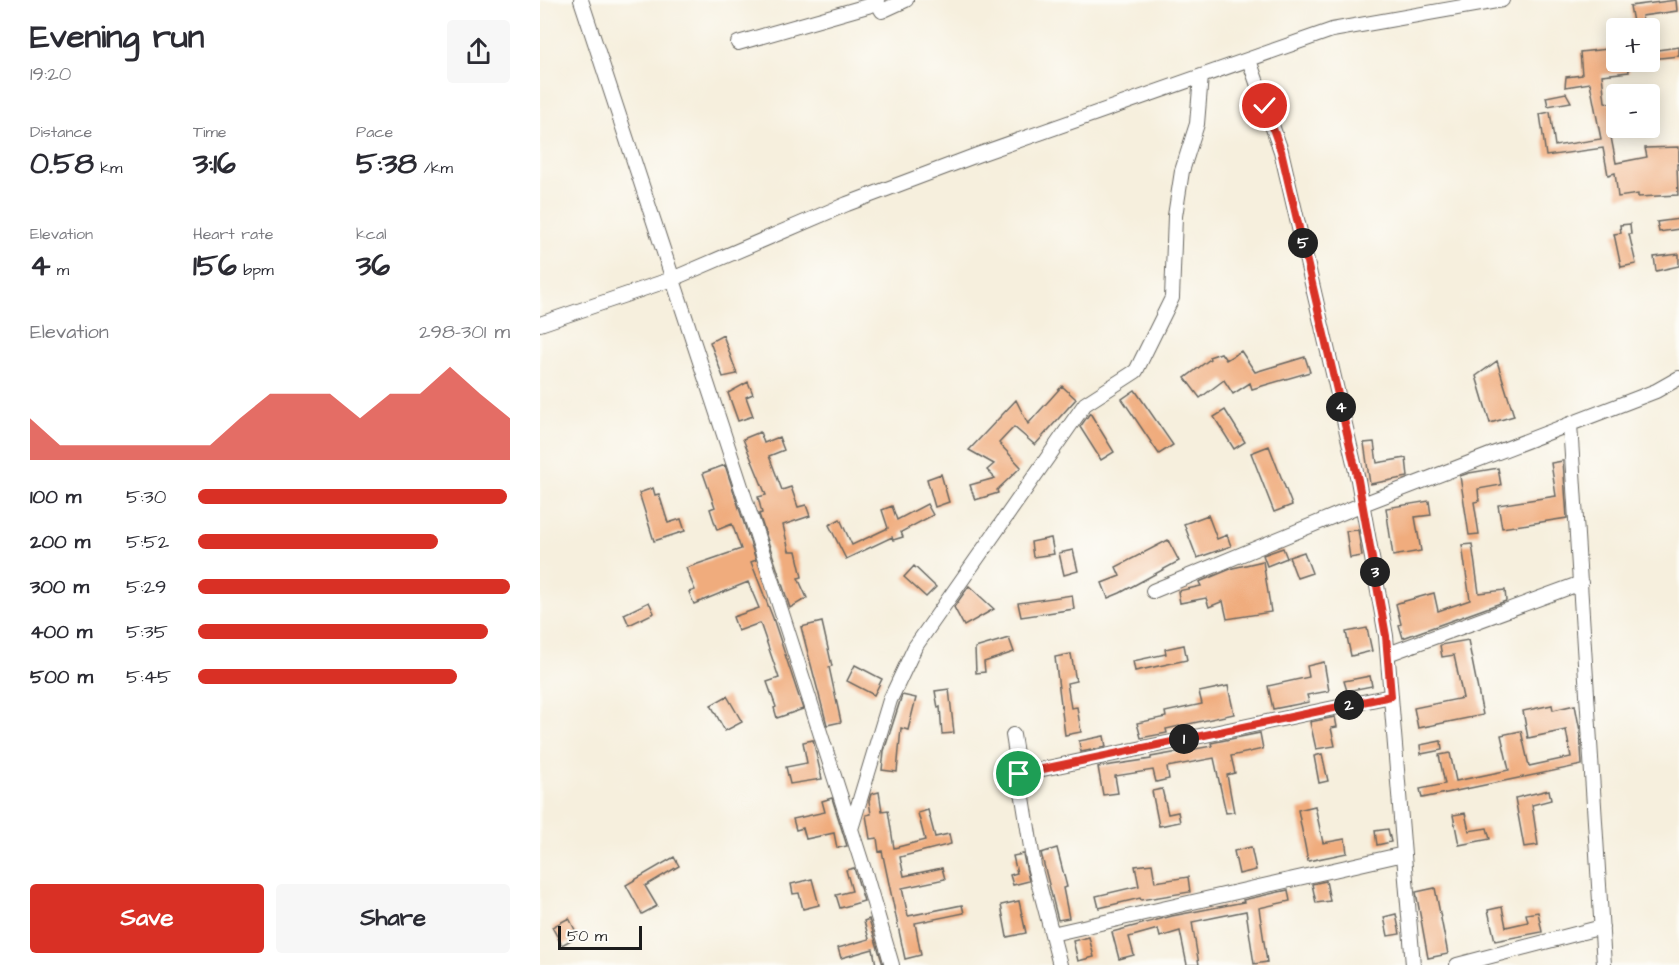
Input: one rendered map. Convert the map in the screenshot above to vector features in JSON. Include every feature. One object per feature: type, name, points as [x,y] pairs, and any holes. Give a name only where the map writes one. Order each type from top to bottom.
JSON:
[{"type":"street","points":[[581,0],[851,828],[892,965]]},
{"type":"street","points":[[738,43],[877,2],[882,10],[906,0]]},
{"type":"street","points":[[540,324],[672,279],[847,204],[977,154],[1332,30],[1502,0]]},
{"type":"street","points":[[1249,60],[1281,151],[1363,504],[1388,654],[1413,965]]},
{"type":"street","points":[[851,828],[890,700],[915,647],[1085,404],[1136,371],[1172,298],[1175,216],[1182,171],[1197,124],[1201,76]]},
{"type":"street","points":[[1153,591],[1363,504],[1656,391],[1679,378]]},
{"type":"street","points":[[1570,424],[1604,965]]},
{"type":"street","points":[[1388,654],[1581,583]]},
{"type":"street","points":[[1019,774],[1391,696]]},
{"type":"street","points":[[1013,735],[1034,866],[1060,965]]},
{"type":"street","points":[[1052,934],[1404,854]]},
{"type":"street","points":[[1457,965],[1602,927]]},
{"type":"building","points":[[1676,0],[1677,11],[1632,18],[1630,6]]},
{"type":"building","points":[[1679,47],[1679,56],[1660,58],[1660,50]]},
{"type":"building","points":[[1606,49],[1606,72],[1629,72],[1602,75],[1606,102],[1606,138],[1611,138],[1616,163],[1647,157],[1645,148],[1679,147],[1678,195],[1638,197],[1638,194],[1618,197],[1615,173],[1608,175],[1603,148],[1546,156],[1540,114],[1550,112],[1555,146],[1601,139],[1590,83],[1565,87],[1566,77],[1582,75],[1580,52]]},
{"type":"building","points":[[1566,93],[1571,102],[1548,106],[1546,97]]},
{"type":"building","points":[[1679,219],[1679,229],[1659,232],[1657,222]]},
{"type":"building","points":[[1630,224],[1631,234],[1629,234],[1636,264],[1621,267],[1614,234],[1621,233],[1620,225]]},
{"type":"building","points":[[1679,254],[1679,266],[1656,271],[1654,257]]},
{"type":"building","points":[[723,335],[737,374],[723,377],[710,342]]},
{"type":"building","points":[[1241,351],[1255,372],[1305,357],[1310,372],[1252,389],[1250,383],[1233,394],[1224,380],[1200,398],[1185,378],[1210,359],[1209,357],[1221,353],[1226,360]]},
{"type":"building","points":[[1497,361],[1514,416],[1490,423],[1476,376]]},
{"type":"building","points":[[748,382],[753,394],[746,397],[753,416],[738,421],[728,393]]},
{"type":"building","points":[[1062,386],[1076,399],[1035,445],[1014,427],[999,443],[1021,467],[997,490],[998,493],[975,500],[970,485],[995,478],[987,470],[994,464],[969,450],[1016,400],[1028,424]]},
{"type":"building","points":[[1135,390],[1173,445],[1159,454],[1122,399]]},
{"type":"building","points":[[1225,410],[1245,442],[1234,449],[1214,417]]},
{"type":"building","points":[[1090,413],[1114,452],[1101,460],[1080,427]]},
{"type":"building","points":[[760,432],[764,443],[779,437],[784,450],[769,456],[782,490],[791,487],[798,507],[806,505],[810,516],[783,525],[789,551],[796,551],[802,577],[798,578],[807,598],[790,608],[759,514],[762,513],[758,497],[766,495],[743,439]]},
{"type":"building","points":[[1374,442],[1377,463],[1406,458],[1408,477],[1370,484],[1364,443]]},
{"type":"building","points":[[1269,446],[1292,505],[1274,512],[1251,453]]},
{"type":"building","points":[[1563,461],[1567,518],[1502,528],[1498,505],[1556,496],[1551,463]]},
{"type":"building","points":[[725,465],[756,560],[751,562],[773,618],[803,709],[777,718],[774,708],[776,707],[767,682],[779,678],[760,623],[738,631],[733,617],[759,608],[748,582],[694,604],[689,592],[695,590],[686,568],[741,549],[732,524],[717,530],[710,509],[715,507],[703,473]]},
{"type":"building","points":[[1498,468],[1501,485],[1478,489],[1479,501],[1474,502],[1479,534],[1469,535],[1460,476]]},
{"type":"building","points":[[941,474],[949,502],[935,507],[927,479]]},
{"type":"building","points":[[653,488],[655,495],[659,494],[668,523],[681,519],[685,531],[654,541],[639,493]]},
{"type":"building","points":[[1429,501],[1431,515],[1415,517],[1421,551],[1393,556],[1386,508]]},
{"type":"building","points":[[927,504],[933,515],[901,532],[903,537],[893,540],[892,537],[846,559],[829,525],[840,519],[852,545],[888,528],[882,510],[892,506],[897,520]]},
{"type":"building","points":[[1208,515],[1217,539],[1227,535],[1231,546],[1197,558],[1184,524]]},
{"type":"building","points":[[1358,530],[1362,556],[1350,558],[1346,531]]},
{"type":"building","points":[[1051,538],[1054,554],[1033,557],[1031,542]]},
{"type":"building","points":[[1168,540],[1179,561],[1108,598],[1102,583],[1120,576],[1116,567]]},
{"type":"building","points":[[1472,544],[1479,593],[1505,590],[1506,601],[1403,638],[1396,604],[1434,593],[1438,611],[1470,600],[1462,545]]},
{"type":"building","points":[[1283,548],[1287,558],[1267,566],[1263,555]]},
{"type":"building","points":[[1073,550],[1078,571],[1064,575],[1059,553]]},
{"type":"building","points":[[1304,552],[1312,573],[1297,578],[1289,557]]},
{"type":"building","points":[[1263,561],[1271,612],[1227,619],[1223,601],[1209,607],[1206,598],[1180,603],[1178,591],[1201,586],[1199,582],[1233,568]]},
{"type":"building","points":[[914,566],[936,587],[926,597],[904,577]]},
{"type":"building","points":[[969,586],[994,609],[964,626],[954,607]]},
{"type":"building","points":[[1072,595],[1074,609],[1021,617],[1018,603]]},
{"type":"building","points":[[649,602],[654,613],[629,625],[624,614]]},
{"type":"building","points":[[822,622],[841,722],[827,725],[801,627]]},
{"type":"building","points":[[1367,628],[1372,651],[1351,656],[1346,632]]},
{"type":"building","points":[[1009,638],[1014,652],[984,662],[985,672],[976,673],[975,648]]},
{"type":"building","points":[[1468,640],[1483,715],[1418,728],[1414,708],[1463,698],[1454,655],[1442,657],[1440,645]]},
{"type":"building","points":[[1184,645],[1187,660],[1135,671],[1133,661],[1166,654],[1165,649]]},
{"type":"building","points":[[1071,654],[1076,681],[1067,683],[1071,708],[1077,707],[1081,732],[1065,735],[1055,657]]},
{"type":"building","points":[[1324,662],[1329,691],[1307,695],[1309,702],[1273,709],[1268,686],[1309,677],[1307,666]]},
{"type":"building","points":[[855,665],[882,679],[874,695],[847,681]]},
{"type":"building","points":[[1370,676],[1372,686],[1347,691],[1344,681]]},
{"type":"building","points":[[1228,686],[1234,714],[1166,729],[1167,733],[1141,738],[1137,723],[1166,717],[1165,712],[1202,704],[1199,692]]},
{"type":"building","points":[[949,689],[954,733],[942,734],[940,707],[938,708],[935,691]]},
{"type":"building","points":[[902,695],[916,698],[908,730],[901,728],[897,772],[882,770],[884,751]]},
{"type":"building","points":[[727,696],[742,722],[725,731],[711,705]]},
{"type":"building","points":[[1552,705],[1553,710],[1575,705],[1580,731],[1582,765],[1422,798],[1420,789],[1445,784],[1439,755],[1450,753],[1456,781],[1509,770],[1501,735],[1521,731],[1529,766],[1571,757],[1566,730],[1528,738],[1523,711]]},
{"type":"building","points":[[1335,717],[1337,727],[1331,728],[1335,746],[1316,749],[1310,722]]},
{"type":"building","points":[[1260,733],[1263,749],[1231,756],[1235,773],[1227,775],[1234,812],[1226,813],[1214,758],[1167,767],[1169,779],[1156,782],[1153,770],[1115,776],[1118,793],[1103,795],[1098,767],[1151,759],[1151,757],[1212,746],[1211,743]]},
{"type":"building","points":[[1104,736],[1106,747],[1081,752],[1079,741]]},
{"type":"building","points":[[813,740],[822,779],[790,784],[786,767],[807,763],[803,742]]},
{"type":"building","points":[[1441,741],[1442,750],[1421,754],[1420,745]]},
{"type":"building","points":[[1322,754],[1328,781],[1319,783],[1314,756]]},
{"type":"building","points":[[1162,789],[1168,814],[1178,812],[1180,822],[1159,826],[1152,791]]},
{"type":"building","points":[[1549,790],[1551,800],[1532,805],[1538,845],[1524,847],[1515,798]]},
{"type":"building","points":[[879,792],[882,811],[888,810],[894,848],[925,840],[918,813],[928,810],[935,837],[949,834],[951,844],[900,857],[904,876],[942,868],[945,879],[902,888],[908,916],[962,905],[964,913],[915,923],[921,955],[905,959],[882,851],[879,852],[877,838],[870,839],[866,815],[871,814],[869,801],[871,794]]},
{"type":"building","points":[[832,798],[847,846],[837,848],[834,833],[806,839],[803,828],[796,830],[793,819],[825,812],[822,801]]},
{"type":"building","points":[[1315,806],[1323,843],[1345,839],[1347,853],[1308,861],[1298,810]]},
{"type":"building","points":[[1465,813],[1469,831],[1487,828],[1490,839],[1459,845],[1453,815]]},
{"type":"building","points":[[1388,829],[1391,842],[1377,845],[1375,831]]},
{"type":"building","points":[[1251,847],[1256,870],[1239,874],[1234,851]]},
{"type":"building","points":[[1057,848],[1067,887],[1063,888],[1069,918],[1058,920],[1041,853]]},
{"type":"building","points":[[1023,854],[1029,881],[1013,885],[1010,875],[1017,873],[1013,856]]},
{"type":"building","points":[[674,857],[679,866],[645,886],[657,906],[642,914],[626,885]]},
{"type":"building","points":[[1152,864],[1155,882],[1188,877],[1190,892],[1141,900],[1140,898],[1099,908],[1096,896],[1139,886],[1135,866]]},
{"type":"building","points":[[854,868],[864,901],[840,908],[836,895],[852,891],[846,870]]},
{"type":"building","points":[[812,879],[819,905],[803,909],[799,893],[793,894],[791,884]]},
{"type":"building","points":[[1326,881],[1330,901],[1316,903],[1312,884]]},
{"type":"building","points":[[1435,888],[1448,954],[1428,958],[1416,892]]},
{"type":"building","points":[[1288,890],[1290,901],[1259,908],[1267,962],[1254,964],[1246,911],[1192,922],[1199,965],[1187,965],[1180,931],[1160,937],[1158,929],[1129,937],[1134,955],[1119,959],[1112,932]]},
{"type":"building","points":[[1019,901],[1026,933],[1007,937],[1001,905]]},
{"type":"building","points":[[1502,907],[1506,927],[1528,922],[1526,914],[1538,912],[1542,932],[1495,941],[1488,910]]},
{"type":"building","points":[[1396,914],[1400,934],[1388,936],[1384,917]]},
{"type":"building","points":[[569,918],[578,936],[562,945],[552,927]]},
{"type":"building","points":[[869,919],[883,965],[876,965],[873,949],[841,958],[838,948],[869,939],[864,921]]},
{"type":"building","points":[[1089,937],[1094,957],[1078,961],[1073,941]]},
{"type":"route","points":[[1019,774],[1391,696],[1386,636],[1358,480],[1281,151],[1265,106]]}]
